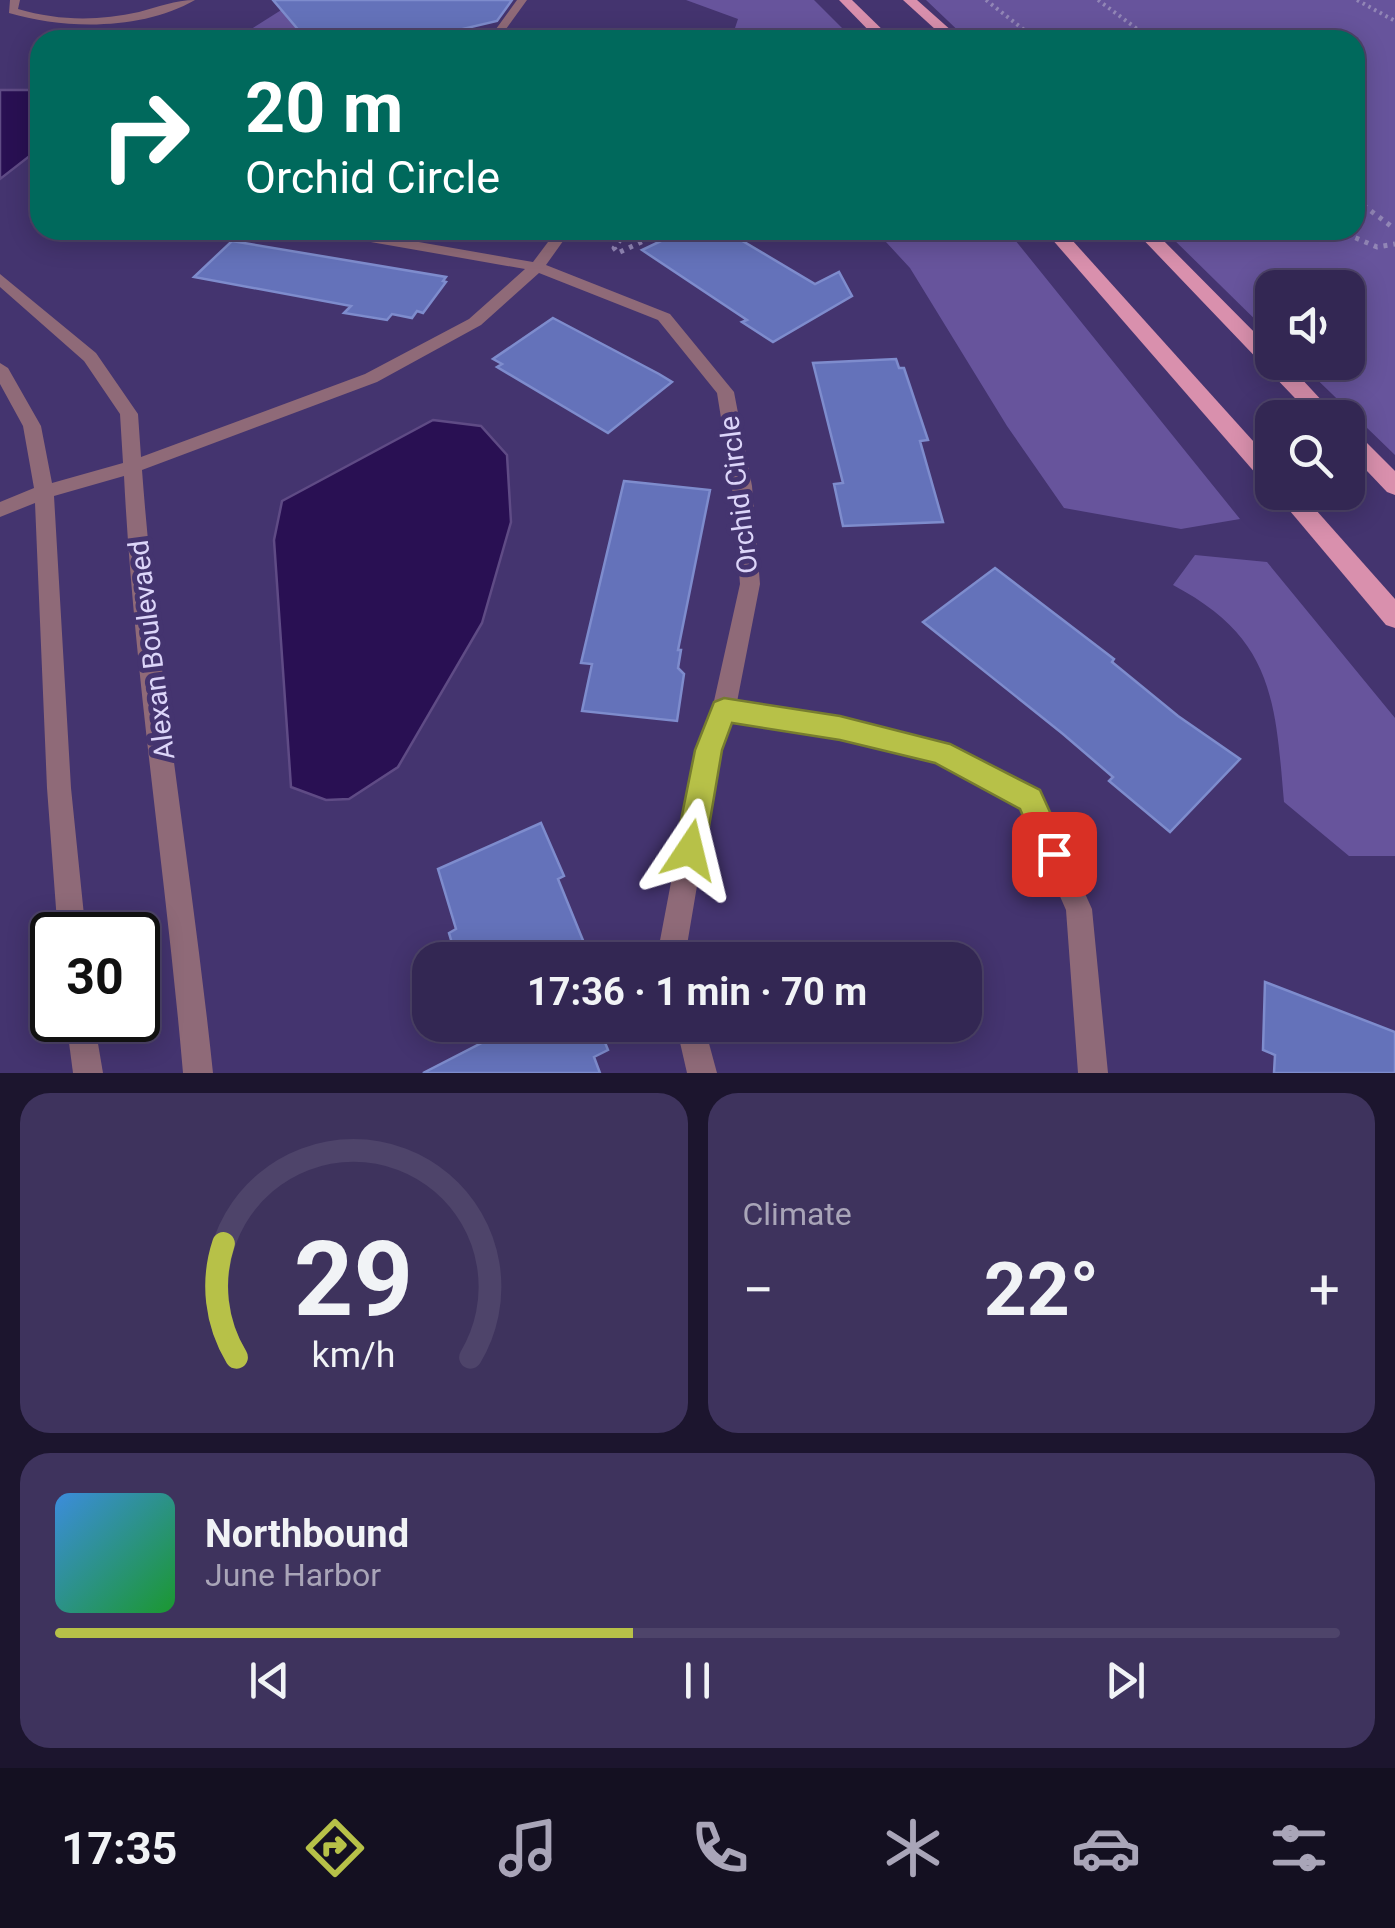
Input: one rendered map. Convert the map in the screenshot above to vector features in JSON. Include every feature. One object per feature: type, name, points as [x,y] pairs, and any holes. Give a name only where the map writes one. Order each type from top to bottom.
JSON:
[{"type":"main road","points":[[845,0],[876,30]]},
{"type":"main road","points":[[910,0],[943,30]]},
{"type":"main road","points":[[1062,240],[1255,458]]},
{"type":"main road","points":[[1153,240],[1255,344]]},
{"type":"main road","points":[[1291,380],[1310,400]]},
{"type":"main road","points":[[1365,455],[1395,486]]},
{"type":"main road","points":[[1302,510],[1395,617]]},
{"type":"street","points":[[15,0],[13,12],[46,23],[92,24],[148,14],[190,0]]},
{"type":"street","points":[[502,30],[522,0]]},
{"type":"street","name":"Orchid Circle","points":[[382,240],[536,267],[664,317],[725,392],[742,486],[750,584],[724,710],[708,750],[674,942]]},
{"type":"street","points":[[0,510],[44,492],[132,467],[372,378],[474,322],[536,267],[556,240]]},
{"type":"street","name":"Alexan Boulevaed","points":[[0,279],[90,358],[129,414],[138,555],[183,913],[198,1073]]},
{"type":"street","points":[[0,368],[32,426],[44,492],[59,788],[70,912]]},
{"type":"street","points":[[724,710],[840,728],[941,752],[1030,800],[1079,909],[1093,1073]]},
{"type":"street","points":[[83,1042],[88,1073]]},
{"type":"street","points":[[694,1042],[702,1073]]},
{"type":"path","points":[[986,0],[1024,30]]},
{"type":"path","points":[[1098,0],[1138,30]]},
{"type":"path","points":[[1357,0],[1395,20]]},
{"type":"path","points":[[1365,206],[1395,229]]},
{"type":"path","points":[[620,240],[614,248],[618,253],[645,240]]},
{"type":"path","points":[[1362,240],[1377,246],[1395,244]]},
{"type":"shaded area","points":[[297,0],[319,19],[292,30],[250,30]]},
{"type":"shaded area","points":[[686,0],[814,0],[844,30],[734,30],[738,19]]},
{"type":"shaded area","points":[[926,0],[1395,0],[1395,455],[1365,426],[1365,400],[1338,400],[1318,380],[1365,380],[1365,270],[1255,270],[1255,319],[1174,240],[1365,240],[1365,30],[958,30]]},
{"type":"shaded area","points":[[0,90],[30,90],[30,156],[0,179]]},
{"type":"shaded area","points":[[1015,240],[1240,519],[1181,529],[1064,508],[1007,426],[910,268],[886,242]]},
{"type":"shaded area","points":[[433,420],[481,426],[507,455],[511,522],[482,623],[398,767],[349,799],[326,800],[291,787],[274,540],[282,501]]},
{"type":"shaded area","points":[[1195,555],[1267,562],[1395,718],[1395,856],[1349,856],[1284,802],[1277,732],[1263,674],[1231,627],[1206,605],[1173,585]]},
{"type":"building","points":[[273,0],[512,0],[497,21],[459,30],[298,30]]},
{"type":"building","points":[[663,240],[741,240],[815,284],[839,272],[852,296],[773,342],[742,322],[747,320],[642,250]]},
{"type":"building","points":[[232,241],[446,277],[446,282],[423,313],[417,311],[412,318],[392,314],[387,320],[344,313],[351,306],[194,277]]},
{"type":"building","points":[[553,318],[672,382],[608,433],[497,367],[502,364],[493,359]]},
{"type":"building","points":[[896,359],[899,368],[904,368],[928,440],[920,441],[943,522],[843,526],[834,484],[843,483],[813,363]]},
{"type":"building","points":[[624,481],[710,490],[678,650],[678,668],[684,674],[677,721],[582,711],[592,664],[581,663]]},
{"type":"building","points":[[995,568],[1114,659],[1112,662],[1178,716],[1240,759],[1170,832],[1109,781],[1113,777],[1063,734],[923,622]]},
{"type":"building","points":[[541,823],[564,876],[558,879],[584,942],[452,942],[449,933],[456,929],[438,869]]},
{"type":"building","points":[[1265,982],[1395,1032],[1395,1073],[1274,1073],[1275,1055],[1263,1050]]},
{"type":"building","points":[[483,1042],[605,1042],[608,1050],[594,1057],[600,1073],[423,1073]]},
{"type":"route","points":[[690,850],[708,750],[724,710],[840,728],[941,752],[1030,800],[1054,854]]}]
